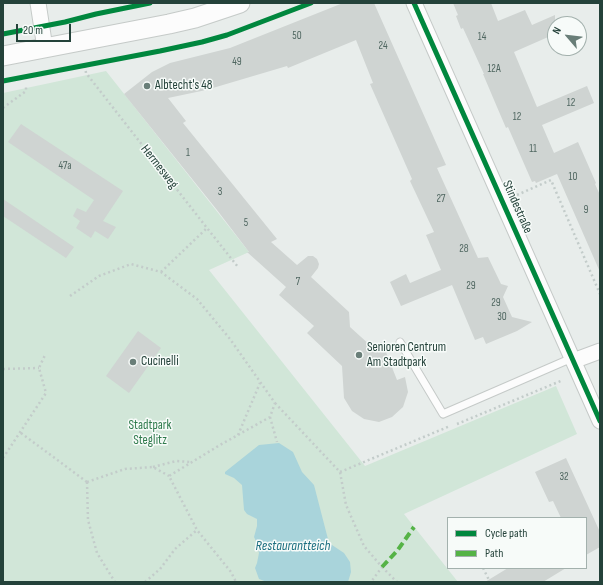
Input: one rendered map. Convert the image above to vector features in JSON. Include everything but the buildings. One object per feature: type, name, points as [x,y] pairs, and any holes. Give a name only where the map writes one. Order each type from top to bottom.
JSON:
[{"type":"street","points":[[38,3],[45,48]]},
{"type":"street","points":[[3,56],[169,24],[195,18],[240,3]]},
{"type":"street","name":"Stindestraße","points":[[414,3],[600,421]]},
{"type":"street","points":[[573,359],[600,351]]},
{"type":"lane","points":[[400,342],[442,414],[573,359]]},
{"type":"path","points":[[78,67],[88,65]]},
{"type":"path","points":[[3,108],[26,91],[26,85]]},
{"type":"path","points":[[502,201],[551,180],[600,294]]},
{"type":"path","points":[[161,272],[206,228]]},
{"type":"path","points":[[70,296],[99,276],[131,264],[161,272],[197,299],[230,340],[275,403],[340,472],[346,505],[364,546],[397,582]]},
{"type":"path","points":[[3,458],[21,433],[46,393],[39,368],[45,355]]},
{"type":"path","points":[[3,369],[39,368]]},
{"type":"path","points":[[238,435],[260,382]]},
{"type":"path","points":[[275,403],[270,417],[277,442]]},
{"type":"path","points":[[169,476],[270,417]]},
{"type":"path","points":[[21,433],[87,482]]},
{"type":"path","points":[[87,482],[125,468],[153,467],[176,461],[192,462]]},
{"type":"path","points":[[153,467],[169,476],[197,530],[231,572],[236,582]]},
{"type":"path","points":[[87,482],[88,520],[97,553],[114,582]]},
{"type":"path","points":[[145,582],[160,569],[175,549],[197,530]]},
{"type":"path","points":[[371,582],[382,567]]},
{"type":"path","points":[[484,569],[490,582]]},
{"type":"green space","name":"Stadtpark Steglitz","points":[[106,71],[249,252],[209,270],[365,466],[556,386],[577,434],[404,514],[458,582],[3,582],[3,93]]},
{"type":"water","name":"Restaurantteich","points":[[279,443],[293,452],[302,472],[314,485],[329,543],[344,553],[350,562],[351,572],[348,582],[267,582],[259,579],[255,568],[259,553],[254,537],[257,519],[247,514],[244,510],[242,485],[234,478],[225,474],[225,472],[259,445]]},
{"type":"marked path","points":[[382,567],[397,551],[414,527]]},
{"type":"cycle path","points":[[3,34],[150,3]]},
{"type":"cycle path","points":[[3,81],[202,42],[227,35],[311,3]]},
{"type":"cycle path","points":[[414,3],[600,421]]},
{"type":"place","name":"Albtecht's 48","points":[[147,86]]},
{"type":"place","name":"Senioren Centrum Am Stadtpark","points":[[359,355]]},
{"type":"place","name":"Cucinelli","points":[[133,362]]}]
